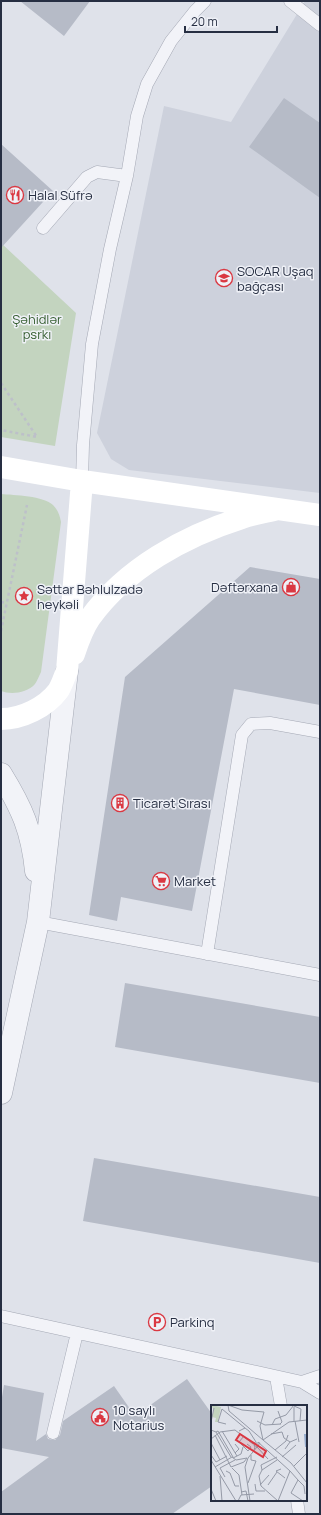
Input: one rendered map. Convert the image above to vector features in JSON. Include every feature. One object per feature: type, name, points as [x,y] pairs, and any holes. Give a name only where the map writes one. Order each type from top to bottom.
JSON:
[{"type":"main road","points":[[1,467],[82,481],[320,515]]},
{"type":"main road","points":[[67,671],[82,481]]},
{"type":"main road","points":[[1,719],[25,714],[44,705],[58,690],[78,641],[90,618],[105,600],[132,576],[164,552],[188,539],[242,518],[278,509]]},
{"type":"street","points":[[1,1092],[38,922],[67,671]]},
{"type":"street","points":[[1,774],[17,799],[27,825],[34,850],[38,922]]},
{"type":"lane","points":[[82,481],[83,445],[92,344],[110,249],[127,176],[137,116],[147,84],[171,41],[205,1]]},
{"type":"lane","points":[[290,1],[320,25]]},
{"type":"lane","points":[[43,228],[87,177],[97,172],[127,176]]},
{"type":"lane","points":[[207,954],[242,735],[252,724],[270,723],[320,732]]},
{"type":"lane","points":[[38,922],[320,975]]},
{"type":"lane","points":[[1,1316],[302,1382],[320,1393]]},
{"type":"lane","points":[[53,1433],[77,1333]]},
{"type":"lane","points":[[302,1382],[320,1376]]},
{"type":"lane","points":[[276,1377],[281,1405]]},
{"type":"lane","points":[[297,1501],[299,1514]]},
{"type":"path","points":[[1,383],[37,437],[1,430]]},
{"type":"path","points":[[1,631],[27,506]]},
{"type":"path","points":[[1,602],[7,603]]},
{"type":"shaded area","name":"SOCAR Uşaq bağçası","points":[[305,1],[320,1],[320,493],[129,470],[111,459],[97,433],[164,106],[231,122]]},
{"type":"green space","name":"Şəhidlər psrkı","points":[[1,243],[76,313],[55,446],[1,437]]},
{"type":"green space","points":[[1,494],[28,496],[49,502],[56,509],[61,522],[41,672],[32,687],[14,693],[1,691]]},
{"type":"building","points":[[20,1],[90,1],[64,36]]},
{"type":"building","points":[[284,98],[320,123],[320,198],[249,147]]},
{"type":"building","points":[[1,144],[53,191],[1,248]]},
{"type":"building","points":[[250,567],[320,579],[320,705],[234,689],[192,911],[121,897],[117,921],[89,915],[125,677]]},
{"type":"building","points":[[125,983],[320,1017],[320,1083],[115,1047]]},
{"type":"building","points":[[94,1158],[320,1197],[320,1263],[83,1221]]},
{"type":"building","points":[[187,1379],[211,1413],[211,1487],[172,1514],[1,1514],[1,1492],[49,1457],[1,1448],[1,1403],[4,1385],[44,1393],[36,1441],[46,1434],[48,1439],[55,1440],[60,1435],[63,1421],[114,1386],[135,1416]]},
{"type":"place","name":"Halal Süfrə","points":[[15,195]]},
{"type":"place","name":"SOCAR Uşaq bağçası","points":[[224,278]]},
{"type":"place","name":"Dəftərxana","points":[[291,587]]},
{"type":"place","name":"Səttar Bəhlulzadə heykəli","points":[[24,596]]},
{"type":"place","name":"Ticarət Sırası","points":[[120,803]]},
{"type":"place","name":"Market","points":[[161,881]]},
{"type":"place","name":"Parkinq","points":[[157,1322]]},
{"type":"place","name":"10 saylı Notarius","points":[[100,1417]]}]
